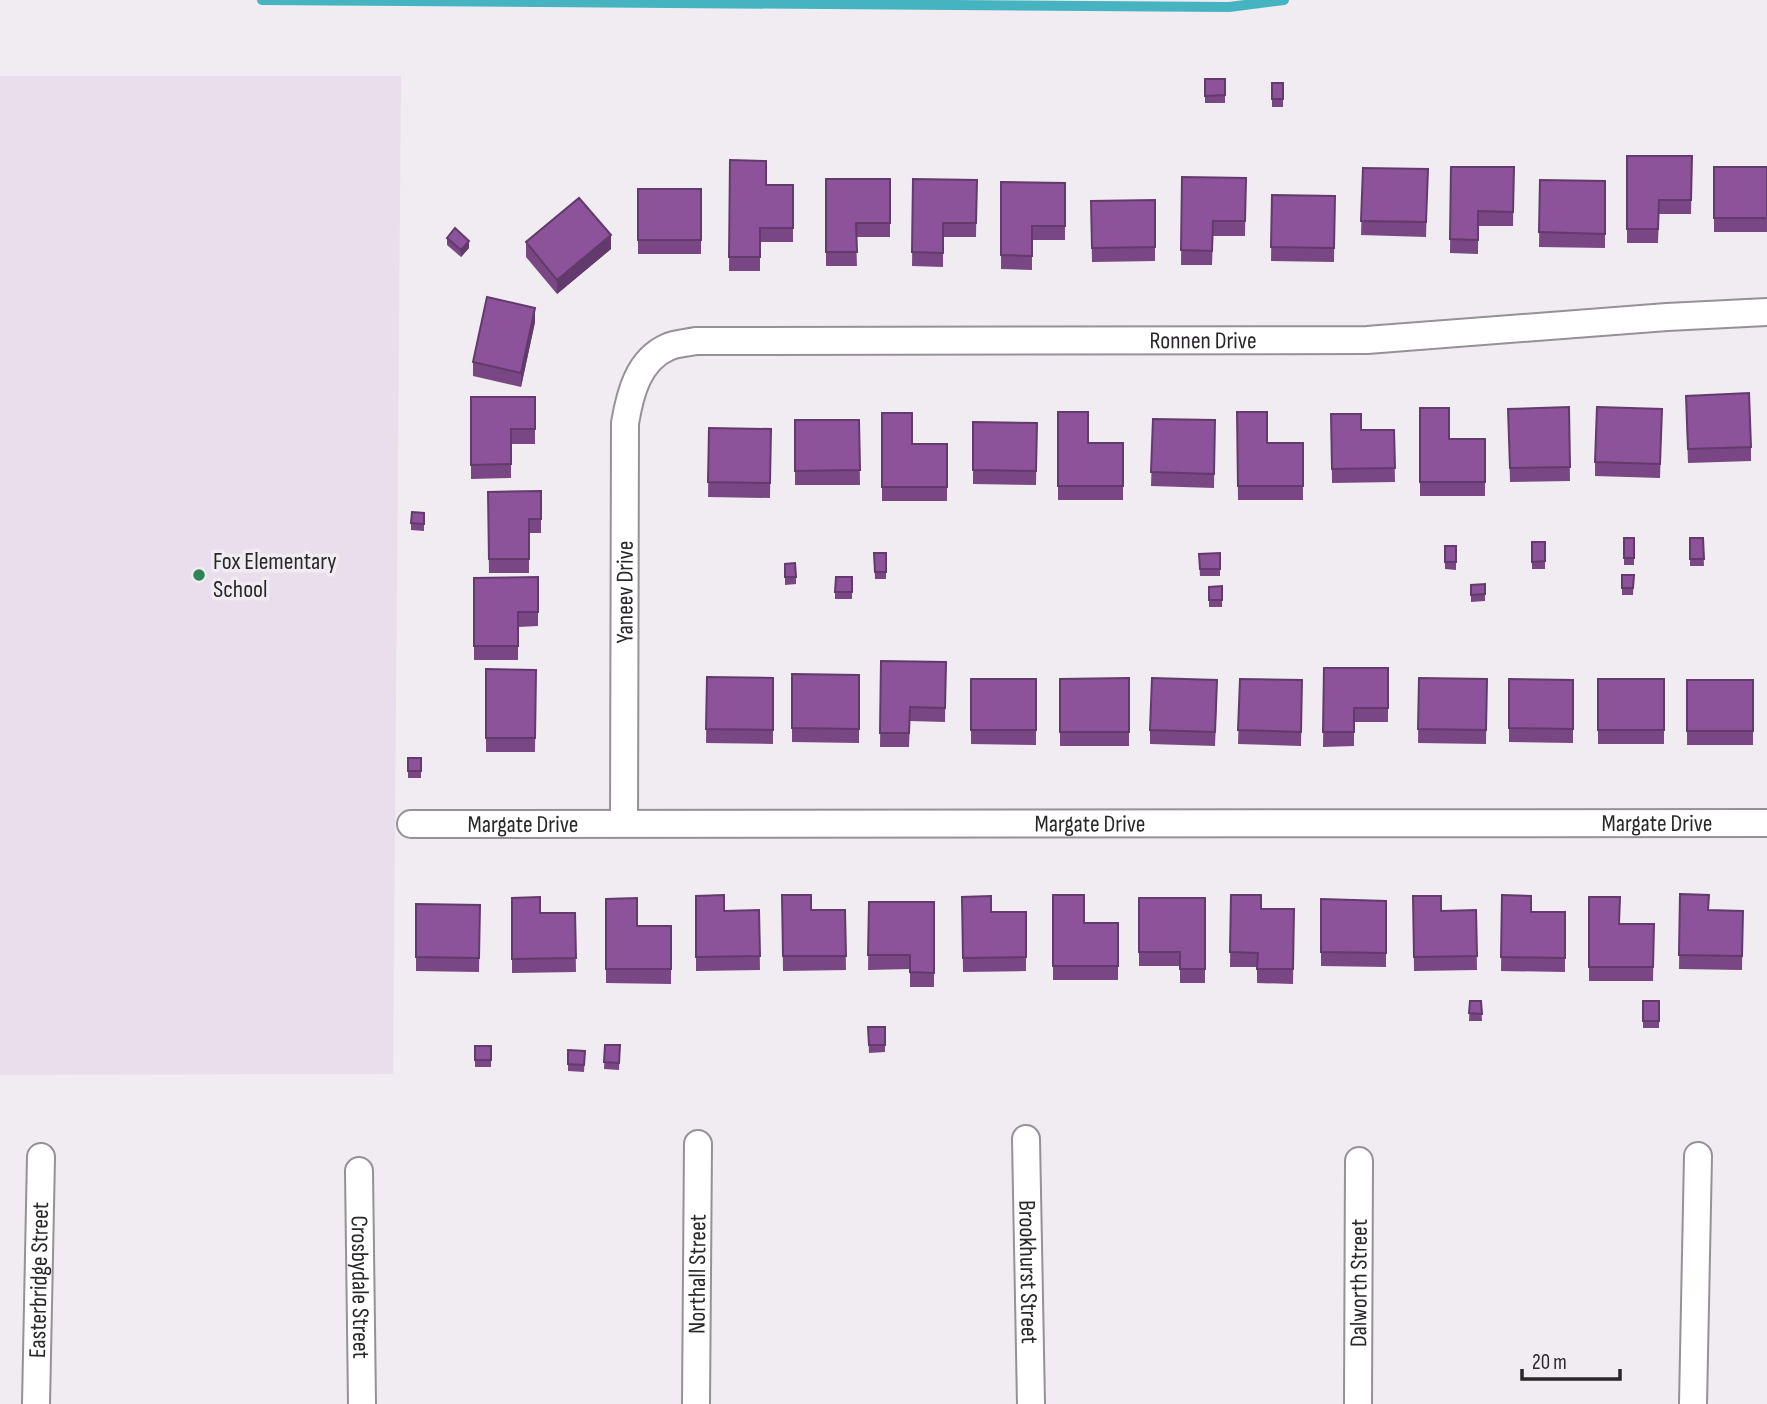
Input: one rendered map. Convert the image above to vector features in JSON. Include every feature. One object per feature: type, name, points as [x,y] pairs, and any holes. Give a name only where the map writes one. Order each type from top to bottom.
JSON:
[{"type":"street","name":"Ronnen Drive","points":[[645,364],[668,346],[696,341],[1367,340],[1767,312]]},
{"type":"street","name":"Yaneev Drive","points":[[624,823],[625,423],[631,393],[645,364]]},
{"type":"street","name":"Margate Drive","points":[[411,824],[1767,823]]},
{"type":"street","name":"Brookhurst Street","points":[[1026,1139],[1031,1404]]},
{"type":"street","name":"Northall Street","points":[[696,1404],[698,1144]]},
{"type":"street","points":[[1693,1404],[1698,1156]]},
{"type":"street","name":"Easterbridge Street","points":[[36,1404],[41,1157]]},
{"type":"street","name":"Dalworth Street","points":[[1358,1404],[1359,1161]]},
{"type":"street","name":"Crosbydale Street","points":[[359,1171],[362,1404]]},
{"type":"shaded area","name":"Fox Elementary School","points":[[0,76],[401,76],[393,1074],[0,1075]]},
{"type":"building","points":[[1205,79],[1225,79],[1225,95],[1205,96]]},
{"type":"building","points":[[1272,83],[1283,83],[1283,99],[1272,99]]},
{"type":"building","points":[[1627,156],[1692,156],[1691,200],[1659,200],[1658,229],[1627,229]]},
{"type":"building","points":[[730,160],[766,161],[766,185],[793,185],[793,228],[760,228],[760,257],[729,257]]},
{"type":"building","points":[[1451,167],[1514,167],[1513,212],[1478,211],[1478,240],[1450,239]]},
{"type":"building","points":[[1714,167],[1767,167],[1767,218],[1714,218]]},
{"type":"building","points":[[1363,168],[1428,169],[1426,222],[1361,221]]},
{"type":"building","points":[[1182,177],[1246,178],[1245,221],[1213,221],[1212,251],[1181,250]]},
{"type":"building","points":[[826,179],[890,179],[890,223],[856,223],[857,252],[826,252]]},
{"type":"building","points":[[913,179],[977,180],[976,223],[943,223],[943,253],[912,252]]},
{"type":"building","points":[[1540,180],[1605,181],[1605,234],[1539,232]]},
{"type":"building","points":[[1001,182],[1065,183],[1065,226],[1032,226],[1032,256],[1001,255]]},
{"type":"building","points":[[638,189],[701,189],[701,240],[638,240]]},
{"type":"building","points":[[1272,195],[1335,196],[1334,248],[1271,247]]},
{"type":"building","points":[[579,198],[611,235],[557,280],[526,242]]},
{"type":"building","points":[[1155,200],[1155,247],[1092,248],[1091,201]]},
{"type":"building","points":[[455,228],[469,241],[461,250],[447,238]]},
{"type":"building","points":[[487,297],[535,308],[521,373],[473,362]]},
{"type":"building","points":[[1749,393],[1751,447],[1688,449],[1686,396]]},
{"type":"building","points":[[471,397],[535,397],[535,429],[511,429],[511,464],[471,465]]},
{"type":"building","points":[[1569,407],[1570,467],[1510,468],[1508,409]]},
{"type":"building","points":[[1597,407],[1662,409],[1660,464],[1595,462]]},
{"type":"building","points":[[1420,408],[1449,408],[1449,439],[1485,439],[1485,482],[1420,482]]},
{"type":"building","points":[[1058,412],[1088,412],[1088,443],[1123,443],[1123,486],[1058,486]]},
{"type":"building","points":[[1237,412],[1267,412],[1267,443],[1303,443],[1303,486],[1238,486]]},
{"type":"building","points":[[882,413],[912,413],[912,444],[947,444],[947,487],[882,487]]},
{"type":"building","points":[[1331,414],[1361,414],[1361,430],[1394,430],[1395,468],[1332,469]]},
{"type":"building","points":[[1153,419],[1215,420],[1214,474],[1151,472]]},
{"type":"building","points":[[795,420],[859,420],[860,470],[795,471]]},
{"type":"building","points":[[973,422],[1037,423],[1036,471],[973,470]]},
{"type":"building","points":[[709,428],[771,429],[770,483],[708,482]]},
{"type":"building","points":[[541,491],[541,519],[529,519],[529,559],[489,559],[488,492]]},
{"type":"building","points":[[412,512],[424,513],[424,524],[411,523]]},
{"type":"building","points":[[1624,538],[1634,538],[1634,558],[1624,558]]},
{"type":"building","points":[[1690,538],[1703,538],[1704,559],[1690,559]]},
{"type":"building","points":[[1532,542],[1545,542],[1545,561],[1532,562]]},
{"type":"building","points":[[1445,546],[1456,546],[1456,562],[1445,562]]},
{"type":"building","points":[[874,553],[886,553],[886,572],[875,572]]},
{"type":"building","points":[[1220,553],[1220,569],[1200,569],[1199,554]]},
{"type":"building","points":[[795,563],[796,577],[785,577],[785,564]]},
{"type":"building","points":[[1622,575],[1634,575],[1633,588],[1622,588]]},
{"type":"building","points":[[538,577],[538,612],[518,612],[518,646],[474,646],[474,578]]},
{"type":"building","points":[[836,577],[852,577],[852,592],[835,592]]},
{"type":"building","points":[[1485,584],[1485,594],[1471,595],[1471,585]]},
{"type":"building","points":[[1222,586],[1222,600],[1209,600],[1209,587]]},
{"type":"building","points":[[881,661],[946,662],[945,708],[910,707],[909,733],[880,733]]},
{"type":"building","points":[[1324,668],[1388,668],[1388,708],[1354,708],[1354,732],[1323,732]]},
{"type":"building","points":[[486,669],[536,670],[535,738],[486,738]]},
{"type":"building","points":[[792,674],[859,675],[859,729],[792,728]]},
{"type":"building","points":[[707,677],[773,678],[773,730],[706,729]]},
{"type":"building","points":[[1129,678],[1129,732],[1060,732],[1060,679]]},
{"type":"building","points":[[1152,678],[1217,680],[1215,732],[1150,730]]},
{"type":"building","points":[[1419,678],[1487,679],[1486,730],[1418,729]]},
{"type":"building","points":[[971,679],[1036,679],[1036,730],[971,730]]},
{"type":"building","points":[[1240,679],[1302,680],[1301,732],[1238,730]]},
{"type":"building","points":[[1509,679],[1573,680],[1573,729],[1509,728]]},
{"type":"building","points":[[1598,679],[1664,679],[1664,730],[1598,730]]},
{"type":"building","points":[[1687,680],[1753,680],[1753,731],[1687,731]]},
{"type":"building","points":[[408,758],[421,758],[421,771],[408,771]]},
{"type":"building","points":[[1680,894],[1709,895],[1708,910],[1743,911],[1742,956],[1679,955]]},
{"type":"building","points":[[724,895],[724,911],[759,910],[760,956],[696,957],[696,896]]},
{"type":"building","points":[[782,895],[811,895],[811,910],[845,910],[846,956],[783,956]]},
{"type":"building","points":[[1053,895],[1084,895],[1084,923],[1118,923],[1118,966],[1053,966]]},
{"type":"building","points":[[1231,895],[1261,895],[1261,909],[1294,909],[1293,969],[1257,969],[1258,953],[1230,952]]},
{"type":"building","points":[[1502,895],[1531,896],[1531,912],[1565,912],[1565,958],[1501,957]]},
{"type":"building","points":[[991,896],[991,912],[1026,912],[1026,957],[963,958],[962,897]]},
{"type":"building","points":[[1413,896],[1441,896],[1441,911],[1476,910],[1477,956],[1414,957]]},
{"type":"building","points":[[540,897],[540,913],[575,913],[576,958],[512,959],[512,898]]},
{"type":"building","points":[[1589,897],[1620,897],[1619,924],[1654,924],[1653,967],[1589,967]]},
{"type":"building","points":[[637,898],[637,926],[671,926],[671,969],[606,969],[606,899]]},
{"type":"building","points":[[1139,898],[1205,898],[1205,969],[1180,969],[1180,952],[1139,952]]},
{"type":"building","points":[[1321,899],[1386,901],[1386,953],[1321,952]]},
{"type":"building","points":[[869,902],[934,902],[934,973],[910,972],[910,955],[868,955]]},
{"type":"building","points":[[416,904],[480,905],[479,958],[416,957]]},
{"type":"building","points":[[1470,1001],[1481,1001],[1482,1014],[1469,1013]]},
{"type":"building","points":[[1643,1001],[1659,1001],[1659,1021],[1643,1021]]},
{"type":"building","points":[[868,1027],[885,1027],[885,1045],[869,1045]]},
{"type":"building","points":[[605,1045],[620,1045],[619,1063],[604,1062]]},
{"type":"building","points":[[475,1046],[491,1046],[491,1060],[475,1060]]},
{"type":"building","points":[[568,1050],[585,1051],[584,1065],[568,1064]]},
{"type":"waterway","points":[[262,0],[1229,7],[1284,0]]},
{"type":"place","name":"Fox Elementary School","points":[[199,575]]}]
